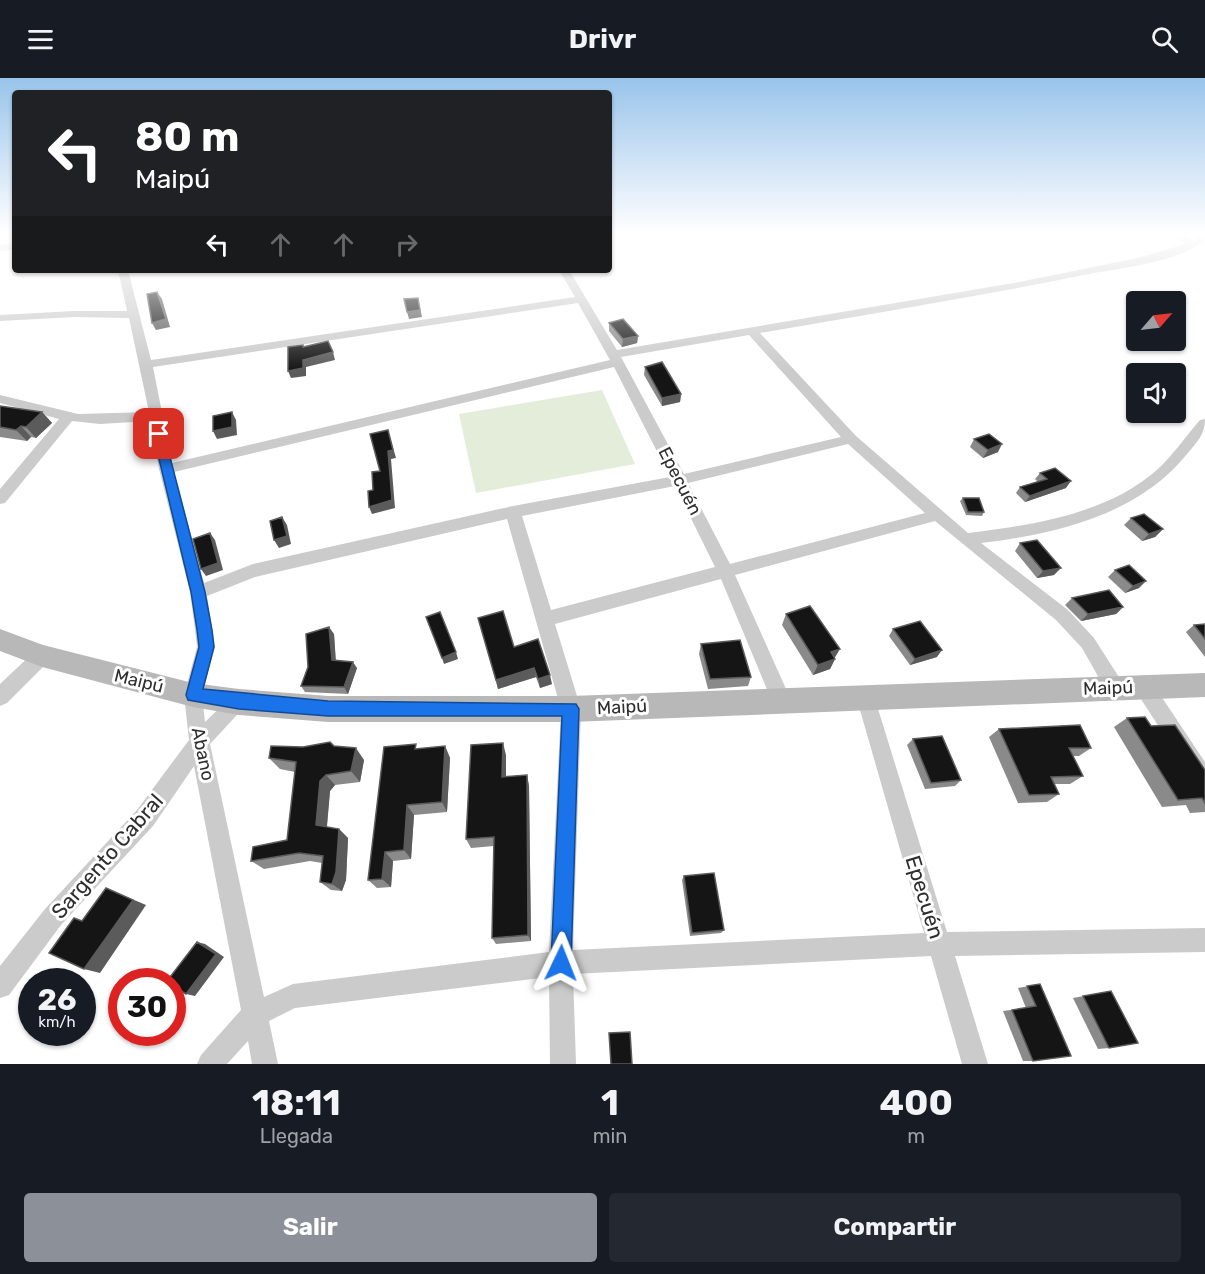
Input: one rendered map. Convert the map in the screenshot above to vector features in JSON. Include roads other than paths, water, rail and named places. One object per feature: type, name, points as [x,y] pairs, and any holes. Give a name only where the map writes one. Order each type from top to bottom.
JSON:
[{"type":"main road","name":"Maipú","points":[[0,640],[42,656],[193,695],[239,702],[328,709],[571,709],[865,696],[1205,685]]},
{"type":"street","name":"Abano","points":[[125,279],[146,364],[165,469],[198,592],[206,647],[193,695],[194,714],[265,1064]]},
{"type":"street","name":"Epecuén","points":[[570,279],[617,358],[726,571],[768,663],[782,700]]},
{"type":"street","points":[[165,469],[617,358],[752,331],[1048,279]]},
{"type":"street","points":[[146,364],[582,299]]},
{"type":"street","points":[[0,318],[74,314],[132,315]]},
{"type":"street","points":[[0,328],[14,317]]},
{"type":"street","points":[[752,331],[852,439],[965,539],[1062,615],[1088,643],[1115,688]]},
{"type":"street","points":[[0,399],[22,402],[68,417],[133,419],[155,416]]},
{"type":"street","points":[[0,499],[68,417]]},
{"type":"street","points":[[965,539],[1026,531],[1107,507],[1158,476],[1205,423]]},
{"type":"street","points":[[198,592],[254,571],[513,512],[680,480],[852,439]]},
{"type":"street","points":[[513,512],[571,709],[561,963],[563,1064]]},
{"type":"street","points":[[545,619],[938,514]]},
{"type":"street","points":[[0,697],[42,656]]},
{"type":"street","points":[[1144,687],[1205,780]]},
{"type":"street","name":"Epecuén","points":[[865,696],[975,1064]]},
{"type":"street","name":"Sargento Cabral","points":[[0,986],[53,916],[145,818],[201,740],[239,702]]},
{"type":"street","points":[[1177,737],[1205,756]]},
{"type":"street","points":[[210,1064],[254,1015],[293,996],[561,963],[939,944],[1205,940]]}]
